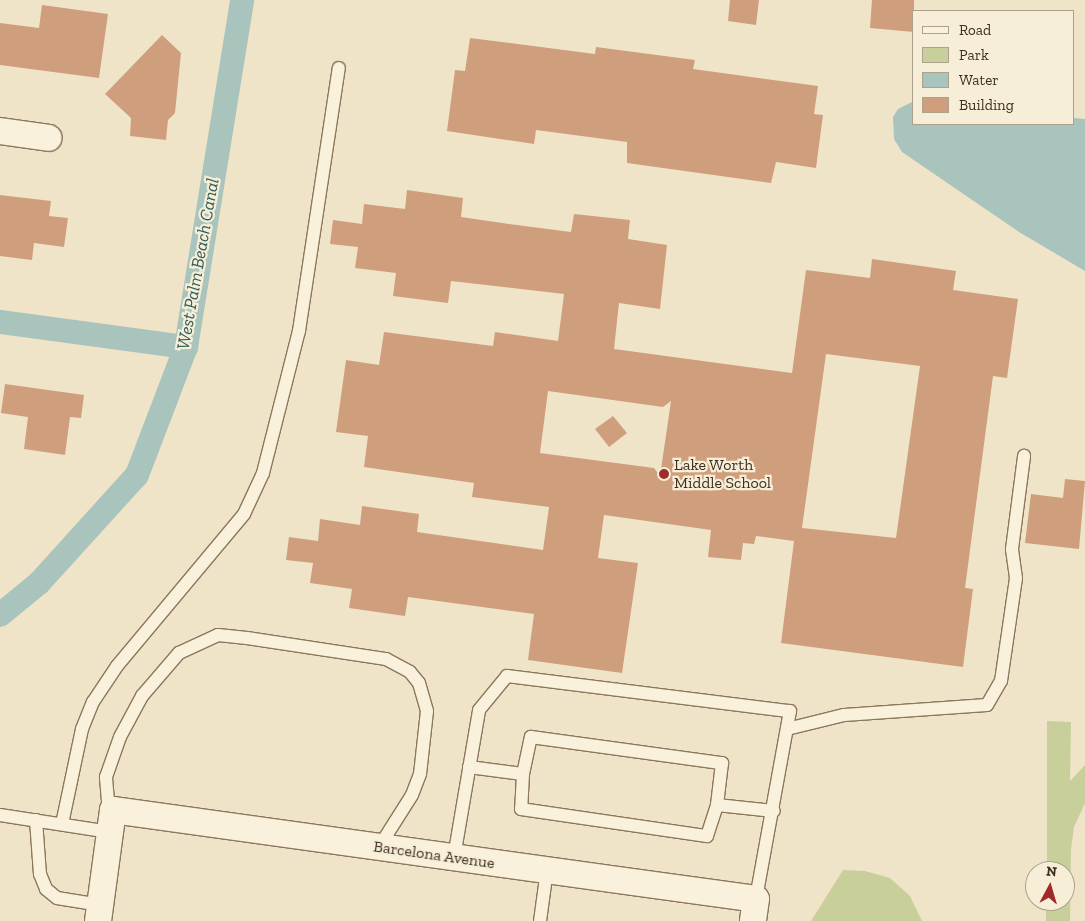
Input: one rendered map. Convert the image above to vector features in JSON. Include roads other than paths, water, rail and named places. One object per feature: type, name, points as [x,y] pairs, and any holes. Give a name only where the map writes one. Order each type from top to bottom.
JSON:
[{"type":"street","points":[[0,131],[49,138]]},
{"type":"street","points":[[99,913],[111,821]]},
{"type":"street","name":"Barcelona Avenue","points":[[111,821],[379,847],[454,857],[547,870],[754,910]]},
{"type":"lane","points":[[62,824],[82,729],[93,702],[117,666],[244,514],[263,473],[299,331],[339,68]]},
{"type":"lane","points":[[787,729],[844,715],[988,705],[1001,680],[1016,578],[1012,549],[1024,456]]},
{"type":"lane","points":[[0,815],[62,824],[111,821],[106,777],[120,737],[142,696],[179,652],[218,635],[386,659],[410,672],[419,683],[427,711],[420,774],[412,795],[379,847]]},
{"type":"lane","points":[[454,857],[479,710],[507,676],[790,711],[774,811],[754,910]]},
{"type":"lane","points":[[531,738],[722,763],[717,805],[707,836],[521,809],[523,774],[531,738]]},
{"type":"lane","points":[[469,768],[523,774]]},
{"type":"lane","points":[[717,805],[774,811]]},
{"type":"lane","points":[[36,820],[40,874],[46,889],[57,898],[99,913]]},
{"type":"lane","points":[[540,921],[547,870]]},
{"type":"water","points":[[912,102],[912,125],[1075,125],[1075,118],[1085,119],[1085,271],[1019,232],[902,152],[894,139],[893,117],[898,109]]},
{"type":"waterway","name":"West Palm Beach Canal","points":[[0,615],[39,583],[137,475],[186,347],[242,0]]},
{"type":"waterway","points":[[0,322],[186,347]]},
{"type":"place","name":"Lake Worth Middle School","points":[[664,474]]}]
